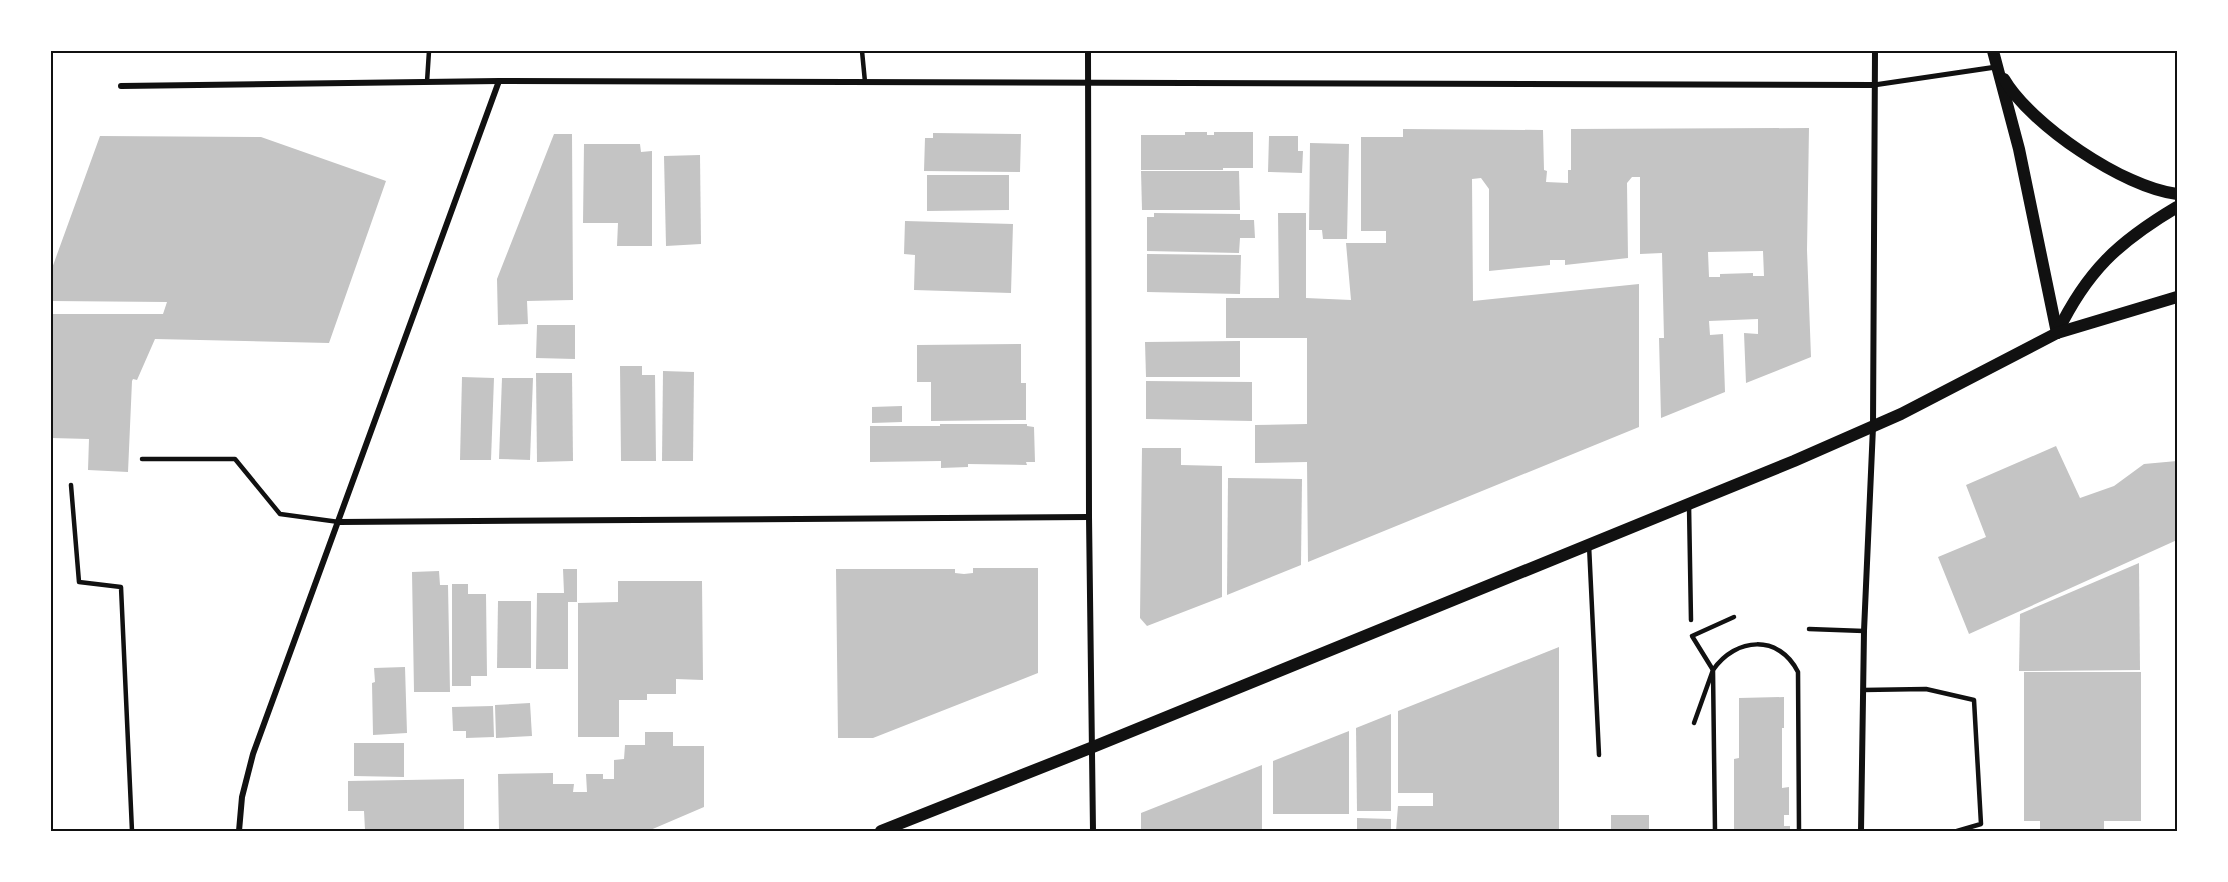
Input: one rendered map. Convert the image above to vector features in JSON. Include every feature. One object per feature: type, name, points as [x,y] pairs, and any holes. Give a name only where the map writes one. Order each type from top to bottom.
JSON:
[{"type":"main road","points":[[1993,51],[2019,148],[2057,333]]},
{"type":"main road","points":[[1998,67],[2009,87],[2023,104],[2054,132],[2117,172],[2153,189],[2177,194]]},
{"type":"main road","points":[[2057,333],[2076,296],[2101,263],[2139,231],[2177,207]]},
{"type":"main road","points":[[881,831],[1689,505],[1873,427],[2057,333],[2177,297]]},
{"type":"street","points":[[1088,51],[1089,517],[1093,831]]},
{"type":"street","points":[[1861,831],[1864,631],[1873,427],[1875,51]]},
{"type":"street","points":[[121,86],[499,81],[1874,85],[1998,67]]},
{"type":"street","points":[[239,831],[242,797],[253,754],[499,81]]},
{"type":"street","points":[[339,522],[1089,517]]},
{"type":"lane","points":[[427,82],[429,51]]},
{"type":"lane","points":[[862,51],[865,82]]},
{"type":"lane","points":[[142,459],[235,459],[280,514],[339,522]]},
{"type":"lane","points":[[71,485],[79,582],[121,587],[132,831]]},
{"type":"lane","points":[[1689,505],[1691,620]]},
{"type":"lane","points":[[1589,545],[1599,755]]},
{"type":"lane","points":[[1715,831],[1713,670],[1692,636],[1734,617]]},
{"type":"lane","points":[[1809,629],[1864,631]]},
{"type":"lane","points":[[1694,723],[1713,670],[1731,652],[1754,644],[1776,648],[1792,660],[1799,683],[1799,831]]},
{"type":"lane","points":[[1863,690],[1926,689],[1974,700],[1981,824],[1957,831]]},
{"type":"building","points":[[1809,128],[1807,250],[1811,357],[1746,383],[1744,333],[1758,334],[1758,319],[1709,321],[1710,335],[1723,334],[1725,392],[1661,418],[1659,338],[1664,338],[1662,253],[1640,254],[1640,177],[1632,177],[1627,183],[1628,258],[1565,265],[1565,260],[1550,260],[1550,265],[1489,271],[1489,189],[1481,178],[1472,179],[1473,301],[1639,284],[1639,427],[1308,562],[1307,462],[1255,463],[1255,425],[1307,424],[1307,338],[1226,338],[1226,298],[1279,298],[1278,213],[1306,213],[1306,298],[1351,300],[1346,243],[1386,243],[1386,231],[1361,231],[1361,137],[1403,137],[1403,129],[1543,130],[1546,182],[1568,183],[1568,170],[1571,170],[1571,129]],"holes":[[[1763,251],[1764,276],[1753,276],[1753,273],[1720,274],[1720,277],[1709,277],[1708,252]]]},
{"type":"building","points":[[1185,132],[1207,132],[1207,135],[1214,135],[1214,132],[1253,132],[1253,168],[1141,170],[1141,135],[1185,135]]},
{"type":"building","points":[[933,133],[1021,134],[1020,172],[924,171],[925,138],[933,138]]},
{"type":"building","points":[[554,134],[572,134],[573,300],[527,301],[528,324],[498,325],[497,279]]},
{"type":"building","points":[[100,136],[261,137],[386,181],[329,343],[155,339],[137,380],[132,381],[128,472],[88,470],[89,439],[51,438],[51,314],[163,314],[167,302],[51,301],[51,271]]},
{"type":"building","points":[[1269,136],[1298,136],[1298,151],[1303,151],[1302,173],[1268,172]]},
{"type":"building","points":[[1310,143],[1349,144],[1347,239],[1323,239],[1322,230],[1309,230]]},
{"type":"building","points":[[584,144],[640,144],[641,152],[652,151],[652,246],[617,246],[618,223],[583,223]]},
{"type":"building","points":[[700,155],[701,244],[666,246],[664,156]]},
{"type":"building","points":[[1141,171],[1239,171],[1240,210],[1142,210]]},
{"type":"building","points":[[927,175],[1009,175],[1009,210],[927,211]]},
{"type":"building","points":[[1154,213],[1240,214],[1240,220],[1254,220],[1255,238],[1240,238],[1239,253],[1147,251],[1147,217],[1154,217]]},
{"type":"building","points":[[905,221],[1013,224],[1011,293],[914,290],[915,255],[904,254]]},
{"type":"building","points":[[1147,254],[1241,255],[1240,294],[1147,292]]},
{"type":"building","points":[[537,325],[575,325],[575,359],[536,358]]},
{"type":"building","points":[[1240,341],[1240,377],[1146,377],[1145,342]]},
{"type":"building","points":[[1021,344],[1021,383],[1026,383],[1026,420],[931,421],[931,382],[917,382],[917,345]]},
{"type":"building","points":[[620,366],[642,366],[642,375],[655,375],[656,461],[621,461]]},
{"type":"building","points":[[663,371],[694,372],[693,461],[662,461]]},
{"type":"building","points":[[536,373],[572,373],[573,461],[537,462]]},
{"type":"building","points":[[462,377],[494,378],[491,460],[460,460]]},
{"type":"building","points":[[502,378],[533,378],[530,460],[499,459]]},
{"type":"building","points":[[1146,381],[1252,382],[1252,421],[1146,419]]},
{"type":"building","points":[[902,406],[902,422],[872,423],[872,407]]},
{"type":"building","points":[[940,424],[1027,424],[1027,426],[1034,427],[1035,462],[1026,462],[1027,465],[968,464],[968,467],[941,468],[941,461],[870,462],[870,426],[940,426]]},
{"type":"building","points":[[2056,446],[2080,498],[2114,486],[2144,464],[2177,461],[2177,540],[1969,634],[1938,557],[1986,537],[1966,485]]},
{"type":"building","points":[[1142,448],[1181,448],[1181,465],[1222,466],[1222,597],[1147,626],[1140,618]]},
{"type":"building","points":[[1228,478],[1302,479],[1301,565],[1227,595]]},
{"type":"building","points":[[2139,563],[2140,670],[2019,671],[2020,614]]},
{"type":"building","points":[[973,568],[1038,568],[1038,673],[873,738],[838,738],[836,569],[955,569],[955,573],[964,574],[973,573]]},
{"type":"building","points":[[563,569],[577,569],[577,602],[568,602],[568,669],[536,669],[537,593],[564,593]]},
{"type":"building","points":[[439,571],[440,585],[448,585],[450,692],[414,692],[412,572]]},
{"type":"building","points":[[618,581],[702,581],[703,680],[676,679],[676,694],[647,694],[647,700],[619,700],[619,737],[578,737],[578,603],[618,602]]},
{"type":"building","points":[[452,584],[468,584],[468,594],[486,594],[487,676],[471,676],[471,686],[452,686]]},
{"type":"building","points":[[498,601],[531,601],[531,668],[497,668]]},
{"type":"building","points":[[1559,647],[1559,831],[1396,831],[1398,806],[1433,806],[1433,793],[1398,793],[1398,711]]},
{"type":"building","points":[[405,667],[407,733],[373,735],[374,668]]},
{"type":"building","points":[[2024,672],[2141,672],[2141,821],[2104,821],[2104,831],[2040,831],[2040,821],[2024,821]]},
{"type":"building","points":[[1784,697],[1782,788],[1789,787],[1789,815],[1784,815],[1784,826],[1790,826],[1790,831],[1734,831],[1734,759],[1739,758],[1739,698]]},
{"type":"building","points":[[530,703],[532,736],[496,738],[495,705]]},
{"type":"building","points":[[493,706],[494,737],[466,738],[466,731],[453,731],[452,707]]},
{"type":"building","points":[[1391,714],[1391,811],[1357,811],[1356,728]]},
{"type":"building","points":[[1349,731],[1349,814],[1273,814],[1273,761]]},
{"type":"building","points":[[645,732],[673,732],[673,746],[704,746],[704,807],[648,831],[499,831],[498,774],[553,773],[553,784],[574,784],[573,792],[587,792],[586,774],[603,774],[603,779],[614,779],[614,760],[624,759],[625,745],[645,745]]},
{"type":"building","points":[[354,743],[404,743],[404,777],[354,776]]},
{"type":"building","points":[[1262,765],[1262,831],[1141,831],[1141,813]]},
{"type":"building","points":[[464,779],[464,829],[365,830],[364,811],[348,811],[348,781]]},
{"type":"building","points":[[1611,815],[1649,815],[1649,831],[1611,831]]},
{"type":"building","points":[[1357,818],[1391,819],[1391,831],[1357,831]]}]
